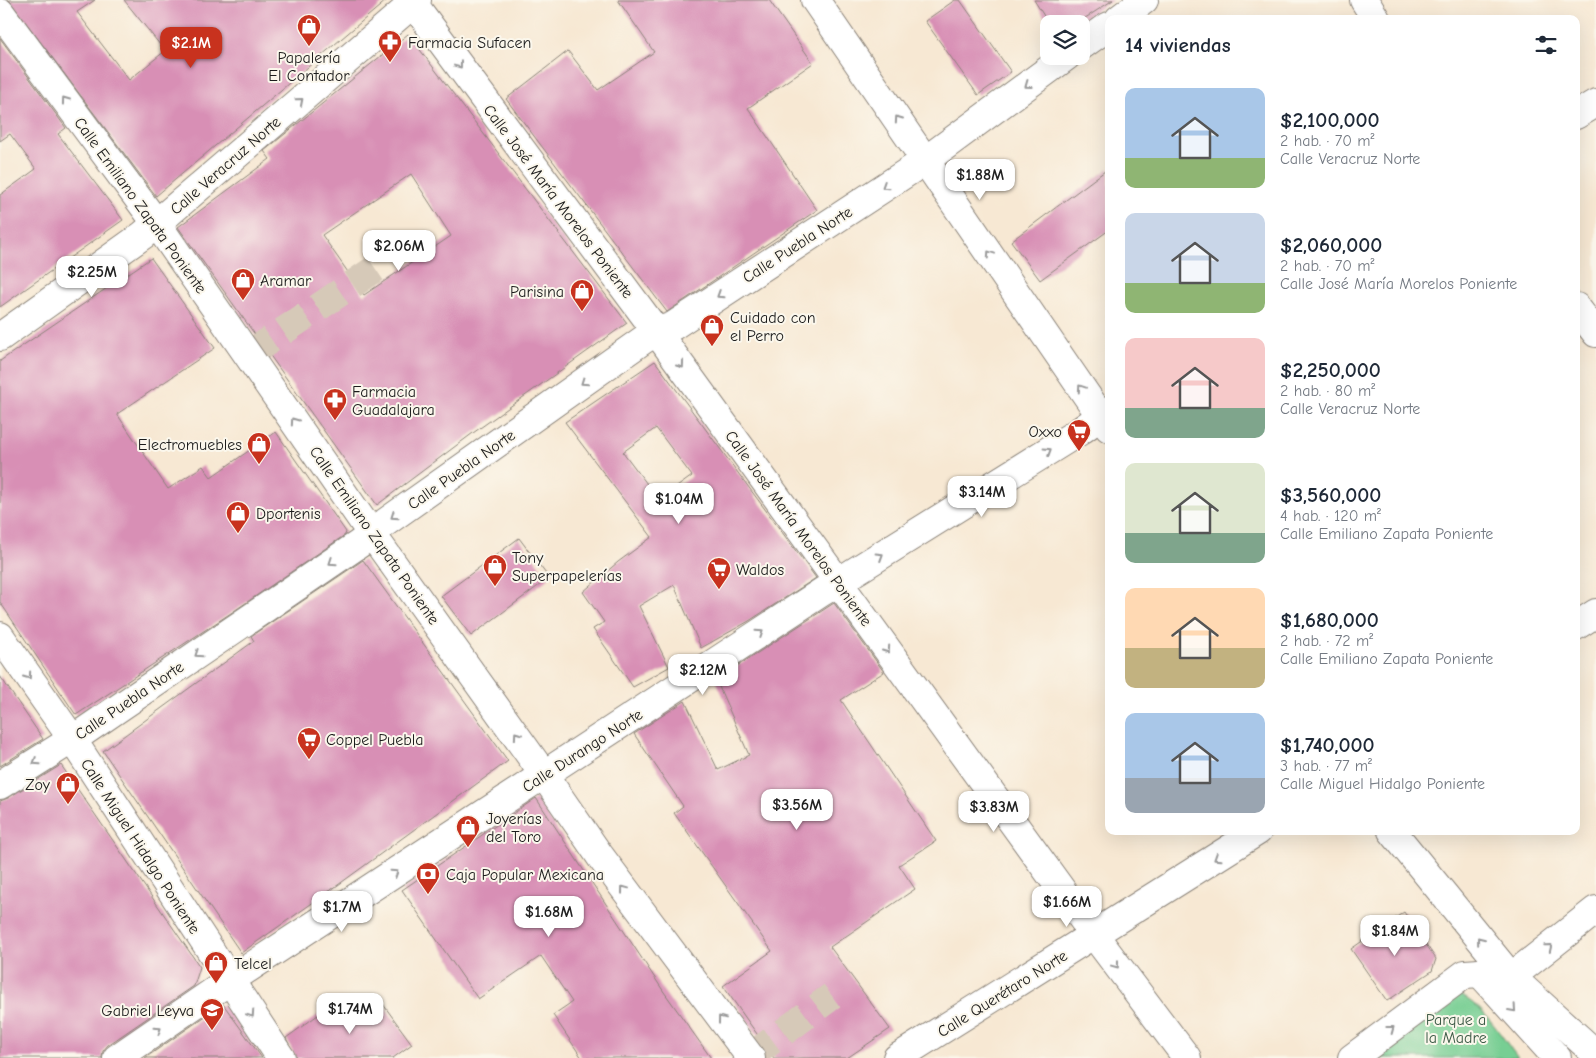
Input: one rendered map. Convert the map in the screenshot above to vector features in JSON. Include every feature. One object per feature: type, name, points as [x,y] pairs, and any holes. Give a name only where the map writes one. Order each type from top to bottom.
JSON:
[{"type":"street","points":[[815,0],[1105,417]]},
{"type":"street","points":[[1124,15],[1144,0]]},
{"type":"street","points":[[1364,0],[1373,15]]},
{"type":"street","name":"Calle Veracruz Norte","points":[[0,337],[157,224],[412,2]]},
{"type":"street","name":"Calle José María Morelos Poniente","points":[[412,2],[839,581],[1095,936],[1187,1058]]},
{"type":"street","name":"Calle Emiliano Zapata Poniente","points":[[0,12],[157,224],[371,533],[600,856],[751,1058]]},
{"type":"street","points":[[1090,40],[1105,29]]},
{"type":"street","name":"Calle Puebla Norte","points":[[0,785],[359,544],[371,533],[656,332],[673,326],[926,160],[1055,65]]},
{"type":"street","points":[[1580,113],[1596,103]]},
{"type":"street","points":[[1580,312],[1596,333]]},
{"type":"street","name":"Calle Durango Norte","points":[[117,1058],[229,982],[839,581],[1055,447],[1105,419]]},
{"type":"street","points":[[1580,623],[1596,613]]},
{"type":"street","name":"Calle Miguel Hidalgo Poniente","points":[[0,636],[71,739],[229,982],[281,1058]]},
{"type":"street","name":"Calle Querétaro Norte","points":[[897,1058],[1095,936],[1252,835]]},
{"type":"street","points":[[1395,835],[1511,977],[1596,1054],[1594,1058]]},
{"type":"street","points":[[1352,1058],[1465,974],[1480,973],[1511,977],[1596,910]]},
{"type":"street","points":[[1480,973],[1558,1058]]},
{"type":"green space","name":"Parque a la Madre","points":[[1460,995],[1485,1014],[1518,1058],[1361,1058],[1450,996]]},
{"type":"building","points":[[9,0],[95,0],[77,12],[129,80],[165,51],[124,0],[387,0],[156,196]]},
{"type":"building","points":[[618,0],[769,0],[813,63],[748,108],[817,210],[667,312],[506,99],[568,51],[598,90],[654,52]]},
{"type":"building","points":[[955,0],[960,0],[1011,72],[978,95],[925,21]]},
{"type":"building","points":[[1034,0],[1113,0],[1090,15],[1043,15]]},
{"type":"building","points":[[408,34],[627,323],[473,433],[377,505],[178,227],[270,159],[264,151]],"holes":[[[411,174],[451,236],[364,295],[322,235]]]},
{"type":"building","points":[[0,38],[66,128],[58,134],[123,220],[0,307],[0,195],[36,169],[10,134],[0,141]]},
{"type":"building","points":[[1105,171],[1105,233],[1040,280],[1011,241]]},
{"type":"building","points":[[151,258],[215,348],[117,414],[168,489],[203,466],[211,477],[276,432],[346,532],[345,535],[234,611],[76,715],[0,602],[0,361]]},
{"type":"building","points":[[655,361],[816,578],[749,621],[701,648],[674,585],[639,606],[669,667],[633,687],[593,629],[604,622],[583,592],[618,562],[652,537],[565,422]],"holes":[[[656,428],[692,476],[659,500],[623,452]]]},
{"type":"building","name":"Tony Superpapelerías","points":[[519,538],[549,578],[471,636],[441,596]]},
{"type":"building","points":[[363,560],[508,761],[241,953],[103,751],[254,641],[251,636]]},
{"type":"building","points":[[834,603],[884,672],[841,700],[936,841],[899,865],[915,889],[830,947],[890,1029],[847,1058],[774,1058],[723,986],[772,951],[674,813],[683,806],[634,734],[685,701],[718,770],[749,755],[716,680]]},
{"type":"building","points":[[0,676],[43,739],[0,766]]},
{"type":"building","points":[[61,765],[200,967],[194,986],[108,1045],[103,1051],[102,1058],[0,1058],[0,801]]},
{"type":"building","points":[[536,798],[664,992],[711,1058],[582,1058],[553,1015],[572,1002],[541,956],[478,999],[402,890]]},
{"type":"building","points":[[1404,912],[1436,959],[1432,971],[1387,1001],[1351,949]]},
{"type":"building","points":[[377,996],[412,1044],[393,1058],[296,1058],[286,1038],[336,1002],[347,1018]]},
{"type":"building","name":"Gabriel Leyva","points":[[223,1004],[262,1058],[145,1058]]},
{"type":"tunnel","points":[[248,355],[378,267]]},
{"type":"tunnel","points":[[750,1057],[832,996]]},
{"type":"place","name":"Papalería El Contador","points":[[309,47]]},
{"type":"place","name":"Farmacia Sufacen","points":[[390,63]]},
{"type":"place","name":"Aramar","points":[[243,301]]},
{"type":"place","name":"Parisina","points":[[582,312]]},
{"type":"place","name":"Cuidado con el Perro","points":[[712,347]]},
{"type":"place","name":"Farmacia Guadalajara","points":[[335,421]]},
{"type":"place","name":"Oxxo","points":[[1079,452]]},
{"type":"place","name":"Electromuebles","points":[[259,465]]},
{"type":"place","name":"Dportenis","points":[[238,534]]},
{"type":"place","name":"Tony Superpapelerías","points":[[495,587]]},
{"type":"place","name":"Waldos","points":[[719,590]]},
{"type":"place","name":"Coppel Puebla","points":[[309,760]]},
{"type":"place","name":"Zoy","points":[[68,805]]},
{"type":"place","name":"Joyerías del Toro","points":[[468,848]]},
{"type":"place","name":"Caja Popular Mexicana","points":[[428,895]]},
{"type":"place","name":"Telcel","points":[[216,984]]},
{"type":"place","name":"Gabriel Leyva","points":[[212,1031]]}]
